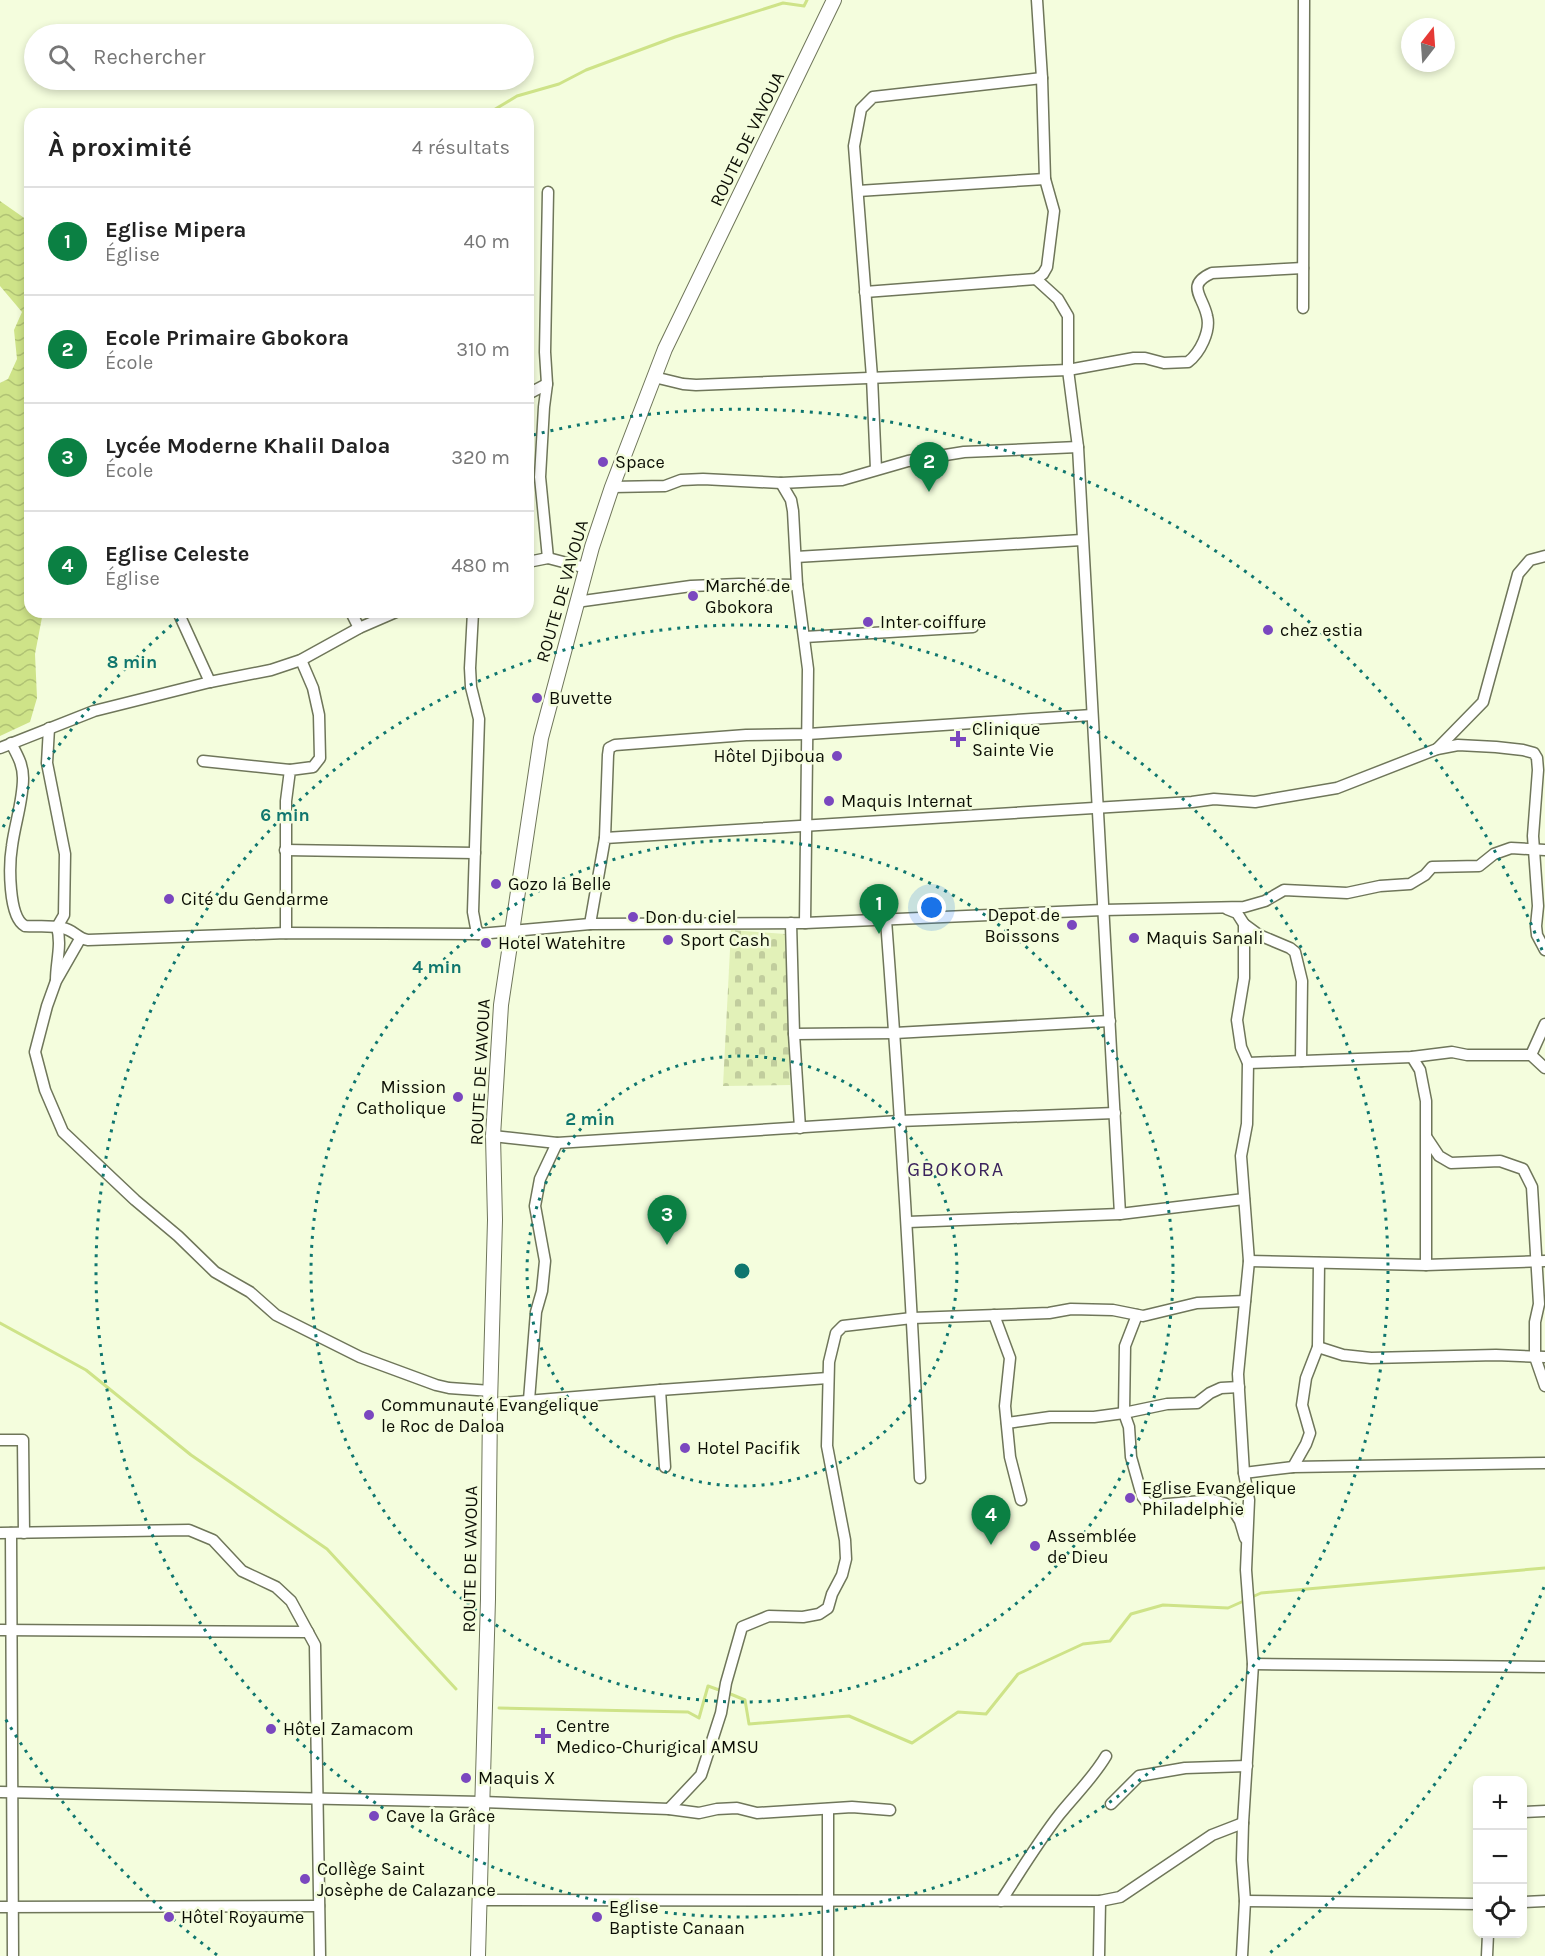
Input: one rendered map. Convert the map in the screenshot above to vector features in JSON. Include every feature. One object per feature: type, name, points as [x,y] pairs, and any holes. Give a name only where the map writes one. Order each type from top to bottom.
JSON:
[{"type":"main road","name":"ROUTE DE VAVOUA","points":[[478,1956],[495,1220],[493,1136],[501,1005],[541,738],[586,568],[612,487],[665,349],[834,0]]},
{"type":"street","points":[[866,292],[1036,279],[1043,274],[1047,267],[1054,211],[1045,179],[1037,0]]},
{"type":"street","points":[[1303,308],[1304,0]]},
{"type":"street","points":[[876,470],[872,377],[854,146],[861,110],[873,97],[1042,78]]},
{"type":"street","points":[[858,191],[1045,179]]},
{"type":"street","points":[[548,192],[545,352],[547,384],[540,477],[548,558]]},
{"type":"street","points":[[654,377],[696,385],[1068,370],[1134,358],[1145,358],[1164,363],[1188,362],[1201,348],[1208,325],[1208,317],[1197,291],[1198,284],[1204,277],[1212,273],[1303,268]]},
{"type":"street","points":[[1036,279],[1058,299],[1068,316],[1068,370],[1078,447],[1120,1214]]},
{"type":"street","points":[[534,391],[547,384]]},
{"type":"street","points":[[612,487],[665,486],[681,480],[703,479],[781,483],[842,480],[908,460],[964,452],[1078,447]]},
{"type":"street","points":[[781,483],[791,500],[797,585],[808,669],[805,923]]},
{"type":"street","points":[[796,557],[1082,540]]},
{"type":"street","points":[[1437,749],[1483,702],[1518,574],[1530,560],[1545,556]]},
{"type":"street","points":[[534,561],[548,558],[586,568]]},
{"type":"street","points":[[576,602],[696,586],[797,585]]},
{"type":"street","points":[[181,618],[210,682]]},
{"type":"street","points":[[354,618],[358,628]]},
{"type":"street","points":[[0,748],[94,711],[210,682],[271,670],[301,660],[358,628],[382,618]]},
{"type":"street","points":[[473,618],[471,687],[479,719],[473,912],[479,934]]},
{"type":"street","points":[[804,637],[973,627]]},
{"type":"street","points":[[203,760],[290,770],[313,767],[320,758],[319,715],[313,688],[301,660]]},
{"type":"street","points":[[590,924],[605,838],[608,755],[609,748],[615,745],[1092,715]]},
{"type":"street","points":[[49,728],[47,763],[65,854],[64,915],[57,927],[60,939],[56,981]]},
{"type":"street","points":[[11,743],[21,760],[23,775],[23,793],[11,848],[11,890],[17,918],[19,923],[25,926],[63,927],[74,932],[80,939],[285,933],[479,934],[590,924],[805,923],[1255,905],[1284,890],[1347,893],[1380,886],[1410,884],[1425,875],[1432,867],[1479,866],[1494,854],[1510,848],[1539,850]]},
{"type":"street","points":[[605,838],[1214,799],[1254,802],[1337,788],[1437,749],[1458,745],[1523,750],[1534,753],[1537,758],[1533,836],[1539,850],[1537,935],[1545,950]]},
{"type":"street","points":[[285,933],[286,801],[290,770]]},
{"type":"street","points":[[285,850],[475,853]]},
{"type":"street","points":[[1221,907],[1237,913],[1244,924],[1259,935],[1295,952],[1302,981],[1301,1061]]},
{"type":"street","points":[[886,920],[908,1222],[921,1479]]},
{"type":"street","points":[[791,923],[794,1034],[800,1128]]},
{"type":"street","points":[[1242,1956],[1245,1901],[1242,1860],[1243,1823],[1253,1664],[1247,1610],[1249,1500],[1244,1473],[1238,1374],[1249,1261],[1241,1156],[1247,1124],[1248,1063],[1241,1047],[1237,1020],[1244,978],[1244,924]]},
{"type":"street","points":[[80,939],[56,981],[35,1052],[45,1090],[63,1132],[215,1272],[250,1292],[276,1315],[292,1325],[360,1357],[436,1385],[491,1398],[529,1400],[828,1378]]},
{"type":"street","points":[[794,1034],[894,1033],[1110,1022]]},
{"type":"street","points":[[1531,1055],[1545,1024]]},
{"type":"street","points":[[1248,1063],[1412,1057],[1452,1052],[1467,1055],[1531,1055],[1545,1068]]},
{"type":"street","points":[[1412,1057],[1420,1071],[1426,1101],[1426,1265]]},
{"type":"street","points":[[493,1136],[557,1143],[899,1121],[1115,1113]]},
{"type":"street","points":[[1427,1138],[1439,1156],[1451,1163],[1500,1161],[1523,1169],[1532,1187],[1541,1261],[1539,1304],[1535,1322],[1545,1386]]},
{"type":"street","points":[[529,1400],[536,1312],[542,1291],[545,1261],[536,1206],[540,1179],[557,1143]]},
{"type":"street","points":[[908,1222],[1120,1214],[1244,1199]]},
{"type":"street","points":[[1249,1261],[1426,1265],[1541,1261]]},
{"type":"street","points":[[1293,1467],[1310,1433],[1302,1405],[1305,1378],[1318,1347],[1319,1263]]},
{"type":"street","points":[[669,1809],[701,1775],[713,1741],[742,1627],[769,1616],[803,1617],[819,1614],[828,1608],[842,1575],[846,1559],[845,1540],[827,1446],[829,1362],[836,1333],[843,1326],[912,1318],[1071,1309],[1113,1310],[1143,1316],[1164,1313],[1197,1303],[1245,1301]]},
{"type":"street","points":[[994,1315],[1010,1358],[1005,1406],[1010,1457],[1021,1500]]},
{"type":"street","points":[[1137,1315],[1125,1346],[1125,1413],[1130,1427],[1131,1456],[1142,1496],[1147,1503],[1157,1505],[1213,1500],[1224,1503],[1232,1508],[1240,1521],[1247,1552]]},
{"type":"street","points":[[1318,1347],[1343,1355],[1371,1358],[1496,1355],[1540,1357]]},
{"type":"street","points":[[1007,1423],[1050,1417],[1094,1417],[1167,1404],[1197,1403],[1221,1388],[1239,1387]]},
{"type":"street","points":[[660,1390],[665,1467]]},
{"type":"street","points":[[0,1440],[23,1440],[24,1533]]},
{"type":"street","points":[[1244,1473],[1293,1467],[1545,1463]]},
{"type":"street","points":[[13,1956],[12,1630],[6,1533],[189,1530],[213,1540],[242,1571],[276,1587],[291,1601],[315,1645],[320,1956]]},
{"type":"street","points":[[0,1630],[308,1632]]},
{"type":"street","points":[[1253,1664],[1545,1667]]},
{"type":"street","points":[[1001,1901],[1046,1832],[1074,1796],[1096,1773],[1106,1756]]},
{"type":"street","points":[[1111,1804],[1139,1776],[1185,1768],[1247,1766]]},
{"type":"street","points":[[0,1792],[482,1802],[669,1809],[699,1813],[737,1808],[757,1813],[852,1807],[890,1810]]},
{"type":"street","points":[[828,1809],[828,1956]]},
{"type":"street","points":[[1527,1812],[1545,1811]]},
{"type":"street","points":[[479,1900],[1100,1901],[1120,1897],[1212,1835],[1243,1823]]},
{"type":"street","points":[[1100,1901],[1100,1956]]},
{"type":"street","points":[[1245,1901],[1473,1904]]},
{"type":"street","points":[[1527,1902],[1545,1901]]},
{"type":"street","points":[[0,1906],[319,1906]]},
{"type":"street","points":[[1487,1956],[1488,1938]]},
{"type":"green space","points":[[731,930],[785,934],[790,1085],[723,1086]]},
{"type":"water","points":[[0,201],[24,218],[24,618],[42,618],[35,654],[37,698],[30,722],[0,736],[0,383],[8,379],[17,359],[14,330],[22,312],[0,286]]},
{"type":"waterway","points":[[497,108],[517,96],[559,84],[586,70],[675,37],[783,3],[804,6],[807,0]]},
{"type":"waterway","points":[[0,1323],[86,1370],[191,1455],[327,1549],[456,1689]]},
{"type":"waterway","points":[[1252,1597],[1261,1593],[1545,1568]]},
{"type":"waterway","points":[[728,1693],[745,1700],[749,1724],[849,1716],[912,1743],[958,1712],[986,1714],[1018,1674],[1083,1644],[1110,1641],[1131,1614],[1163,1605],[1228,1608],[1246,1600]]},
{"type":"waterway","points":[[499,1708],[688,1712],[699,1718],[708,1686],[722,1691]]},
{"type":"place","name":"Space","points":[[603,462]]},
{"type":"place","name":"Ecole Primaire Gbokora","points":[[929,492]]},
{"type":"place","name":"Marché de Gbokora","points":[[693,596]]},
{"type":"place","name":"Inter coiffure","points":[[868,622]]},
{"type":"place","name":"chez estia","points":[[1268,630]]},
{"type":"place","name":"Buvette","points":[[537,698]]},
{"type":"place","name":"Clinique Sainte Vie","points":[[958,739]]},
{"type":"place","name":"Hôtel Djiboua","points":[[837,756]]},
{"type":"place","name":"Maquis Internat","points":[[829,801]]},
{"type":"place","name":"Gozo la Belle","points":[[496,884]]},
{"type":"place","name":"Cité du Gendarme","points":[[169,899]]},
{"type":"place","name":"Don du ciel","points":[[633,917]]},
{"type":"place","name":"Depot de Boissons","points":[[1072,925]]},
{"type":"place","name":"Eglise Mipera","points":[[879,934]]},
{"type":"place","name":"Maquis Sanali","points":[[1134,938]]},
{"type":"place","name":"Sport Cash","points":[[668,940]]},
{"type":"place","name":"Hotel Watehitre","points":[[486,943]]},
{"type":"place","name":"Mission Catholique","points":[[458,1097]]},
{"type":"place","name":"Lycée Moderne Khalil Daloa","points":[[667,1245]]},
{"type":"place","name":"Communauté Evangelique le Roc de Daloa","points":[[369,1415]]},
{"type":"place","name":"Hotel Pacifik","points":[[685,1448]]},
{"type":"place","name":"Eglise Evangelique Philadelphie","points":[[1130,1498]]},
{"type":"place","name":"Eglise Celeste","points":[[991,1545]]},
{"type":"place","name":"Assemblée de Dieu","points":[[1035,1546]]},
{"type":"place","name":"Hôtel Zamacom","points":[[271,1729]]},
{"type":"place","name":"Centre Medico-Churigical AMSU","points":[[543,1736]]},
{"type":"place","name":"Maquis X","points":[[466,1778]]},
{"type":"place","name":"Cave la Grâce","points":[[374,1816]]},
{"type":"place","name":"Collège Saint Josèphe de Calazance","points":[[305,1879]]},
{"type":"place","name":"Hôtel Royaume","points":[[169,1917]]},
{"type":"place","name":"Eglise Baptiste Canaan","points":[[597,1917]]},
{"type":"district","name":"GBOKORA","points":[[956,1169]]}]
